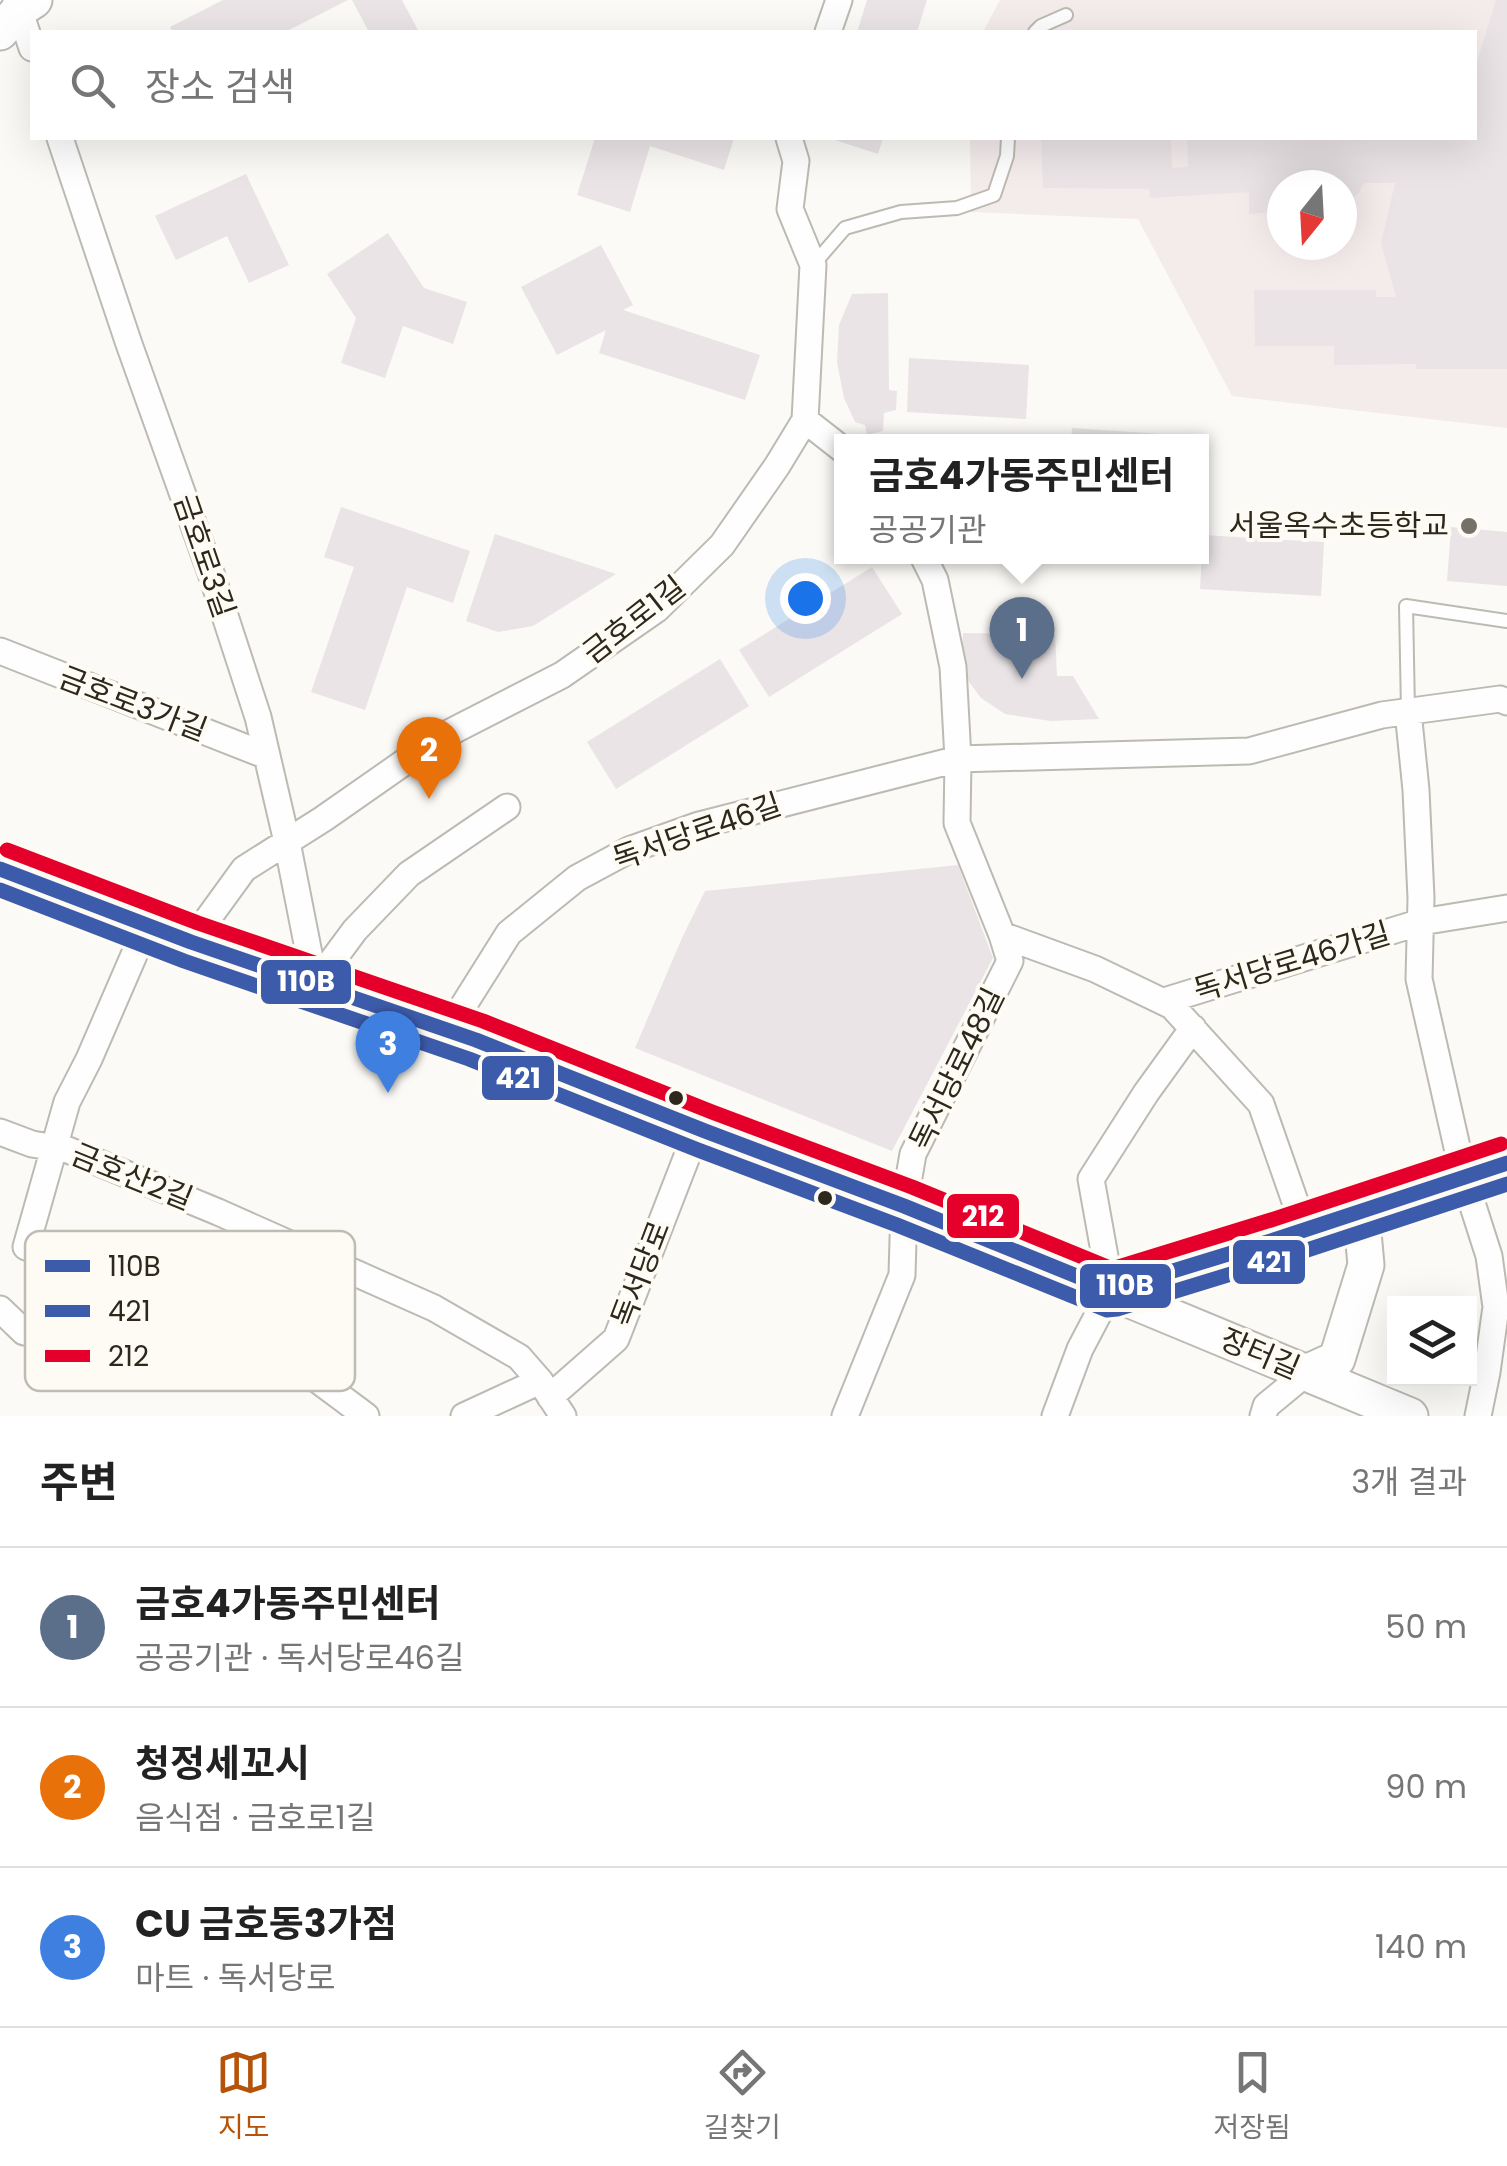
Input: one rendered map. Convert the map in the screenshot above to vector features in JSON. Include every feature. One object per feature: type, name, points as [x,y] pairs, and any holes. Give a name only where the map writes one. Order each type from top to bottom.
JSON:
[{"type":"main road","points":[[0,869],[191,942],[448,1030],[1111,1290],[1507,1164]]},
{"type":"main road","points":[[1306,1374],[1336,1359],[1366,1265],[1361,1212]]},
{"type":"main road","name":"장터길","points":[[1111,1290],[1410,1416]]},
{"type":"street","points":[[829,30],[839,0]]},
{"type":"street","points":[[18,10],[30,43]]},
{"type":"street","name":"금호로3길","points":[[61,140],[258,717],[288,842],[315,984]]},
{"type":"street","name":"금호로1길","points":[[191,942],[244,869],[439,738],[562,675],[658,609],[722,545],[805,420],[813,265],[790,209],[796,162],[790,140]]},
{"type":"street","points":[[805,420],[834,444]]},
{"type":"street","points":[[926,564],[935,580],[954,667],[958,760]]},
{"type":"street","name":"금호로3가길","points":[[0,651],[267,756]]},
{"type":"street","name":"독서당로46길","points":[[448,1030],[508,934],[577,878],[629,850],[700,825],[958,760],[1249,751],[1382,715],[1500,699],[1507,702]]},
{"type":"street","name":"독서당로46가길","points":[[1408,711],[1416,790],[1419,978],[1464,1178],[1489,1256],[1496,1307],[1478,1416]]},
{"type":"street","name":"독서당로48길","points":[[904,1206],[913,1154],[1010,960],[957,823],[958,760]]},
{"type":"street","points":[[315,984],[355,930],[408,874],[507,807]]},
{"type":"street","name":"독서당로46가길","points":[[1164,1001],[1421,922],[1507,908]]},
{"type":"street","points":[[30,1231],[67,1102],[90,1059],[147,925]]},
{"type":"street","points":[[1002,935],[1095,969],[1172,1006],[1261,1104],[1305,1230]]},
{"type":"street","points":[[1054,1416],[1080,1349],[1111,1290],[1091,1179],[1193,1028]]},
{"type":"street","name":"독서당로","points":[[464,1416],[551,1398],[616,1339],[698,1128]]},
{"type":"street","name":"금호산2길","points":[[0,1132],[32,1144],[68,1150],[261,1231]]},
{"type":"street","points":[[846,1416],[902,1275],[904,1206]]},
{"type":"street","name":"금호산2길","points":[[355,1273],[434,1308],[519,1358],[551,1398]]},
{"type":"street","points":[[0,1309],[25,1332]]},
{"type":"street","points":[[1263,1416],[1266,1406],[1306,1374]]},
{"type":"street","points":[[332,1391],[366,1416]]},
{"type":"lane","points":[[1037,30],[1066,15]]},
{"type":"lane","points":[[813,265],[846,228],[901,212],[957,208],[994,195],[1007,156],[1008,140]]},
{"type":"lane","points":[[1408,711],[1406,606],[1507,621]]},
{"type":"shaded area","points":[[1000,0],[1507,0],[1507,428],[1232,396],[1138,219],[971,212],[970,140],[1477,140],[1477,30],[984,30]]},
{"type":"building","points":[[223,0],[348,0],[289,30],[170,27]]},
{"type":"building","points":[[352,0],[402,0],[418,30],[368,30]]},
{"type":"building","points":[[867,0],[927,0],[918,30],[858,30]]},
{"type":"building","points":[[1496,0],[1507,0],[1507,369],[1334,365],[1334,346],[1255,346],[1254,290],[1376,290],[1376,297],[1396,297],[1381,243],[1395,183],[1364,183],[1357,194],[1357,170],[1267,170],[1267,212],[1249,214],[1249,192],[1150,198],[1149,189],[1043,188],[1041,140],[1171,140],[1172,168],[1188,167],[1187,140],[1477,140],[1477,62]]},
{"type":"building","points":[[594,140],[733,140],[724,170],[650,146],[630,212],[577,195]]},
{"type":"building","points":[[835,140],[882,140],[878,154]]},
{"type":"building","points":[[246,174],[289,265],[249,283],[227,236],[176,260],[155,216]]},
{"type":"building","points":[[388,233],[424,288],[467,302],[453,344],[403,326],[385,378],[341,363],[356,318],[327,274]]},
{"type":"building","points":[[601,245],[633,305],[623,310],[760,355],[745,400],[599,353],[606,330],[557,355],[521,287]]},
{"type":"building","points":[[888,293],[889,390],[897,391],[896,410],[884,413],[883,431],[871,434],[867,434],[865,425],[855,422],[844,398],[837,362],[839,325],[852,294]]},
{"type":"building","points":[[909,358],[1029,365],[1026,419],[907,412]]},
{"type":"building","points":[[1072,428],[1162,434],[1072,434]]},
{"type":"building","points":[[341,507],[470,551],[453,603],[407,587],[365,710],[311,692],[354,567],[324,557]]},
{"type":"building","points":[[1451,527],[1507,532],[1507,586],[1447,581]]},
{"type":"building","points":[[495,534],[616,574],[533,626],[498,632],[466,621]]},
{"type":"building","points":[[1209,535],[1324,542],[1321,596],[1200,589],[1201,564],[1209,564]]},
{"type":"building","points":[[872,567],[902,614],[769,697],[739,650]]},
{"type":"building","points":[[963,633],[1055,634],[1057,676],[1073,676],[1099,719],[1051,721],[1005,714],[981,698],[969,682],[962,662]]},
{"type":"building","points":[[720,659],[749,706],[616,789],[587,742]]},
{"type":"building","points":[[958,865],[993,958],[892,1151],[635,1048],[705,891]]},
{"type":"transit line","name":"212","points":[[7,850],[198,923],[483,1021],[1112,1269],[1501,1144]]},
{"type":"transit line","name":"110B","points":[[0,869],[191,942],[476,1040],[1111,1290],[1507,1163]]},
{"type":"transit line","name":"421","points":[[0,890],[184,961],[469,1059],[1107,1310],[1283,1258],[1507,1184]]},
{"type":"place","name":"서울옥수초등학교","points":[[1469,526]]},
{"type":"place","name":"금호4가동주민센터","points":[[1022,679]]},
{"type":"place","name":"청정세꼬시","points":[[429,799]]},
{"type":"place","name":"CU 금호동3가점","points":[[388,1093]]}]
